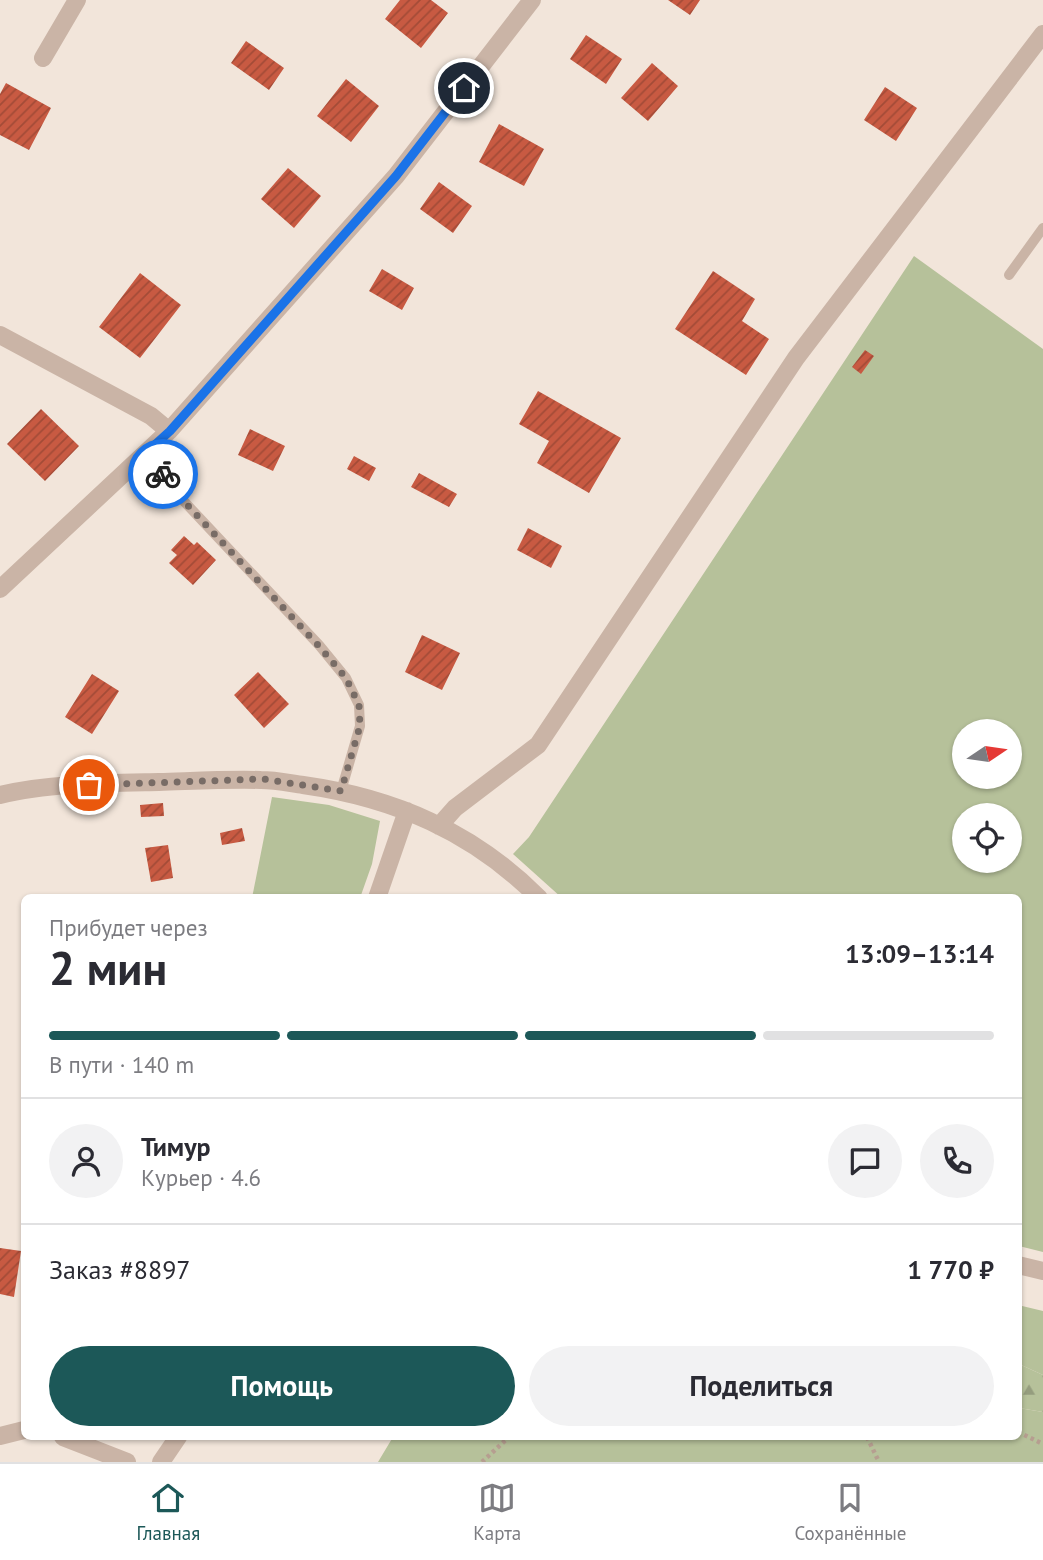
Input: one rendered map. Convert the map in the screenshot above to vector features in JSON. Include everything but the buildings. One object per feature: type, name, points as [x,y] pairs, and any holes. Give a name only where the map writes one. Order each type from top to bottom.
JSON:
[{"type":"street","points":[[43,58],[78,0]]},
{"type":"street","points":[[0,589],[170,431],[396,176],[532,0]]},
{"type":"street","points":[[439,826],[455,808],[538,745],[796,358],[1041,39]]},
{"type":"street","points":[[0,335],[151,416],[170,431]]},
{"type":"street","points":[[0,795],[20,790],[135,782],[263,779],[341,791],[376,799],[466,839],[514,872],[535,894]]},
{"type":"street","points":[[378,894],[407,811]]},
{"type":"street","points":[[1022,1266],[1043,1271]]},
{"type":"street","points":[[0,1436],[21,1431]]},
{"type":"street","points":[[71,1440],[127,1462]]},
{"type":"street","points":[[161,1462],[176,1440]]},
{"type":"lane","points":[[1009,275],[1043,228]]},
{"type":"lane","points":[[147,452],[178,495],[346,678],[359,705],[360,726],[341,791]]},
{"type":"path","points":[[1022,1434],[1043,1444]]},
{"type":"path","points":[[482,1462],[506,1440]]},
{"type":"path","points":[[868,1440],[879,1462]]},
{"type":"green space","points":[[914,256],[1043,349],[1043,1252],[1022,1247],[1022,894],[558,894],[513,854],[529,837]]},
{"type":"green space","points":[[272,797],[329,805],[380,821],[372,864],[361,894],[253,894]]},
{"type":"green space","points":[[1022,1306],[1043,1311],[1043,1375],[1022,1365]]},
{"type":"green space","points":[[1022,1365],[1043,1375],[1043,1412],[1022,1408]]},
{"type":"green space","points":[[1022,1408],[1043,1412],[1043,1462],[378,1462],[391,1440],[1022,1440]]},
{"type":"way so far","points":[[89,785],[263,779],[341,791],[360,726],[359,705],[346,678],[178,495],[163,474]]},
{"type":"route","points":[[163,474],[147,452],[170,431],[396,176],[464,88]]}]
